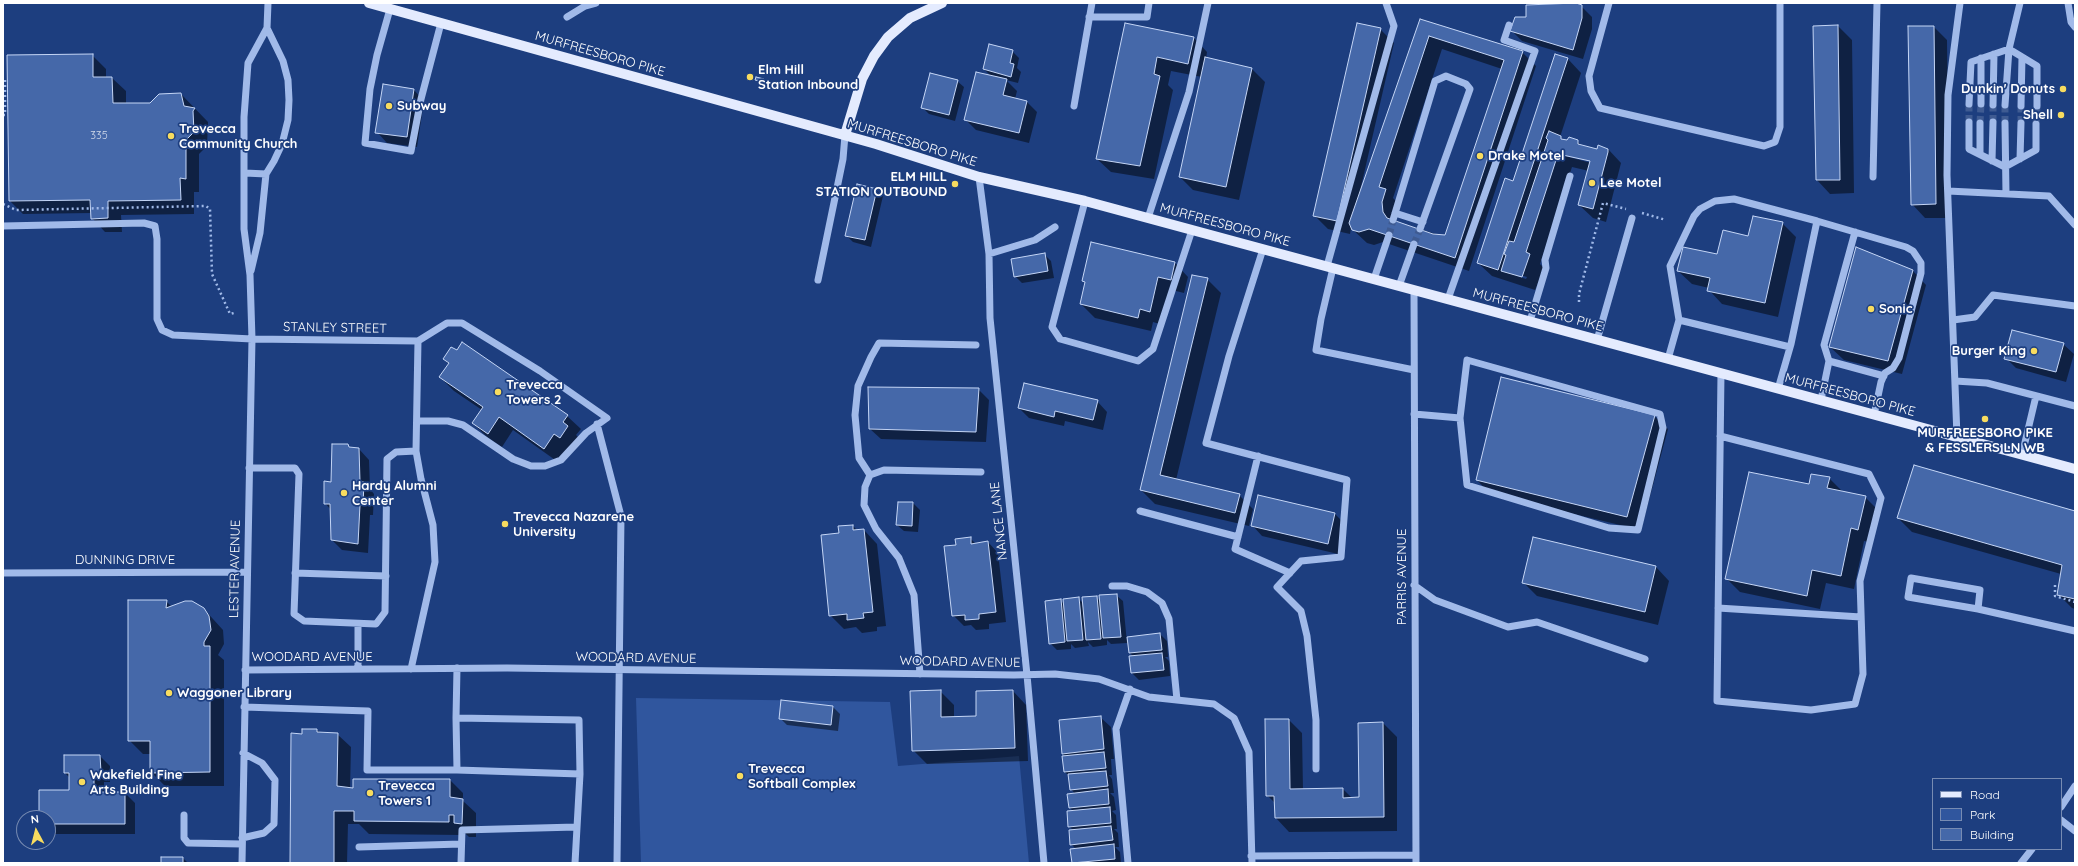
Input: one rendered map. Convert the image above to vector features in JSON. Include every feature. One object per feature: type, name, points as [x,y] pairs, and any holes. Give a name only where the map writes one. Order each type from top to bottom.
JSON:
[{"type":"main road","name":"MURFREESBORO PIKE","points":[[369,3],[845,135],[979,177],[1085,201],[2075,469]]},
{"type":"main road","points":[[845,135],[862,79],[874,56],[888,37],[910,18],[942,3]]},
{"type":"street","name":"LESTER AVENUE","points":[[242,863],[246,572],[252,340],[250,275],[244,229],[246,75],[248,63],[267,28],[268,3]]},
{"type":"street","points":[[567,17],[585,6],[596,3]]},
{"type":"street","points":[[1074,106],[1092,3]]},
{"type":"street","points":[[1090,18],[1146,16],[1149,3]]},
{"type":"street","points":[[1148,218],[1189,92],[1208,3]]},
{"type":"street","points":[[1386,3],[1394,26],[1330,267],[1316,350],[1414,370]]},
{"type":"street","points":[[1609,3],[1589,76],[1591,91],[1600,108],[1764,146],[1775,142],[1780,127],[1780,3]]},
{"type":"street","points":[[1873,177],[1877,3]]},
{"type":"street","points":[[1956,437],[1948,191],[1948,95],[1960,3]]},
{"type":"street","points":[[2005,105],[2009,49],[2020,3]]},
{"type":"street","points":[[2068,3],[2071,22],[2075,27]]},
{"type":"street","points":[[390,9],[377,55],[372,82],[365,143],[411,151],[421,99],[441,23]]},
{"type":"street","points":[[1448,299],[1535,51],[1504,40],[1509,25]]},
{"type":"street","name":"LESTER AVENUE","points":[[250,275],[260,233],[266,174],[282,144],[288,120],[288,80],[283,61],[267,28]]},
{"type":"street","points":[[1969,104],[1970,62],[2009,49]]},
{"type":"street","points":[[2009,49],[2037,66],[2037,106]]},
{"type":"street","points":[[1993,105],[1994,54]]},
{"type":"street","points":[[2021,106],[2022,57]]},
{"type":"street","points":[[1981,58],[1981,104]]},
{"type":"street","points":[[1420,229],[1423,222],[1470,89],[1466,84],[1446,76],[1435,81],[1394,217],[1423,222]]},
{"type":"street","points":[[1969,122],[1969,149],[2006,167]]},
{"type":"street","points":[[1992,161],[1993,122]]},
{"type":"street","points":[[1980,123],[1980,154]]},
{"type":"street","points":[[2005,123],[2006,194]]},
{"type":"street","points":[[2020,159],[2021,123]]},
{"type":"street","points":[[2006,167],[2036,150],[2036,124]]},
{"type":"street","points":[[818,280],[843,159],[845,135]]},
{"type":"street","points":[[245,173],[266,174]]},
{"type":"street","points":[[1530,321],[1546,268],[1545,260],[1570,176]]},
{"type":"street","name":"NANCE LANE","points":[[979,177],[988,254],[990,318],[1027,675],[1044,863]]},
{"type":"street","points":[[1948,191],[2049,196],[2075,225]]},
{"type":"street","points":[[1668,359],[1679,320],[1670,266],[1694,216],[1700,209],[1716,201],[1734,200],[1817,221],[1906,247],[1913,251],[1921,263],[1921,273],[1899,358],[1881,382],[1874,415]]},
{"type":"street","points":[[1085,201],[1052,326],[1060,340],[1138,361],[1153,350],[1192,230]]},
{"type":"street","points":[[1597,340],[1632,214]]},
{"type":"street","points":[[1778,389],[1790,347],[1817,221]]},
{"type":"street","name":"STANLEY STREET","points":[[3,226],[144,223],[155,226],[157,239],[157,319],[162,330],[173,335],[252,340],[418,341]]},
{"type":"street","points":[[988,254],[1035,240],[1055,228]]},
{"type":"street","points":[[1821,400],[1829,360],[1824,345],[1855,232]]},
{"type":"street","points":[[1374,279],[1389,235]]},
{"type":"street","points":[[1399,286],[1414,244]]},
{"type":"street","points":[[1263,249],[1229,356],[1206,443],[1347,480],[1341,557],[1301,561],[1277,587],[1301,611],[1307,636],[1316,720],[1316,769]]},
{"type":"street","name":"PARRIS AVENUE","points":[[1414,290],[1416,863]]},
{"type":"street","points":[[1952,320],[1975,317],[1993,295],[2075,306]]},
{"type":"street","points":[[1679,320],[1790,347]]},
{"type":"street","points":[[411,668],[435,562],[433,525],[421,479],[416,451],[418,341],[447,323],[462,323],[540,371],[606,418],[586,433],[561,460],[545,466],[531,466],[512,459],[462,425],[448,420],[417,421]]},
{"type":"street","points":[[870,475],[860,458],[855,415],[858,386],[879,343],[976,345]]},
{"type":"street","points":[[1468,360],[1660,414],[1663,428],[1638,530],[1609,528],[1467,485],[1460,418],[1468,360]]},
{"type":"street","points":[[1829,360],[1884,376]]},
{"type":"street","points":[[1720,436],[1869,474],[1881,498],[1860,581],[1863,674],[1855,704],[1811,710],[1717,701],[1720,436],[1721,373]]},
{"type":"street","points":[[1954,381],[1987,383],[2075,406]]},
{"type":"street","points":[[2022,455],[2036,396]]},
{"type":"street","points":[[1414,414],[1460,418]]},
{"type":"street","points":[[597,424],[621,516],[618,670],[617,863]]},
{"type":"street","points":[[249,468],[295,468],[299,474],[294,614],[304,621],[376,624],[385,612],[387,459],[396,452],[416,451]]},
{"type":"street","points":[[1258,456],[1235,549],[1290,573]]},
{"type":"street","points":[[920,674],[914,596],[900,558],[876,529],[864,505],[865,487],[870,475],[884,470],[981,472]]},
{"type":"street","points":[[1140,511],[1238,537]]},
{"type":"street","name":"DUNNING DRIVE","points":[[3,573],[246,572]]},
{"type":"street","points":[[295,573],[386,576]]},
{"type":"street","points":[[1978,609],[1980,590],[1911,578],[1908,597],[1978,609],[2075,631]]},
{"type":"street","points":[[1414,585],[1435,600],[1508,627],[1536,622],[1645,659]]},
{"type":"street","points":[[1112,586],[1127,586],[1147,592],[1162,603],[1169,619],[1177,700]]},
{"type":"street","points":[[1718,608],[1861,617]]},
{"type":"street","points":[[358,624],[358,669]]},
{"type":"street","points":[[457,770],[456,718],[458,668]]},
{"type":"street","name":"WOODARD AVENUE","points":[[245,670],[458,668],[920,674],[1055,674],[1099,679],[1150,697],[1214,704],[1234,718],[1249,752],[1252,860]]},
{"type":"street","points":[[1128,863],[1116,729],[1130,689]]},
{"type":"street","points":[[244,707],[368,711],[367,770],[457,770],[580,774]]},
{"type":"street","points":[[456,718],[579,720],[580,774],[575,863]]},
{"type":"street","points":[[184,815],[184,838],[188,843],[242,841],[264,833],[274,824],[275,780],[262,763],[243,753]]},
{"type":"street","points":[[2062,806],[2075,786]]},
{"type":"street","points":[[2062,821],[2075,831]]},
{"type":"street","points":[[461,863],[462,830],[576,827]]},
{"type":"street","points":[[359,847],[462,844]]},
{"type":"street","points":[[2021,863],[2031,850]]},
{"type":"street","points":[[1252,860],[1416,855]]},
{"type":"path","points":[[3,115],[5,115],[5,80]]},
{"type":"path","points":[[1579,302],[1579,294],[1603,203],[1632,214]]},
{"type":"path","points":[[1638,212],[1666,220]]},
{"type":"path","points":[[2055,585],[2055,596],[2075,602]]},
{"type":"green space","points":[[636,698],[890,702],[898,766],[1019,756],[1029,863],[641,863]]},
{"type":"building","points":[[1576,3],[1582,5],[1582,18],[1573,50],[1510,31],[1515,17],[1526,17],[1526,5]]},
{"type":"building","name":"Drake Motel","points":[[1420,19],[1523,51],[1455,258],[1369,229],[1359,232],[1352,230],[1349,223]],"holes":[[[1429,36],[1504,60],[1445,235],[1433,234],[1387,218],[1383,212],[1382,202],[1386,189],[1379,187]]]},
{"type":"building","points":[[1125,23],[1194,37],[1188,64],[1157,57],[1154,74],[1160,76],[1140,166],[1096,159]]},
{"type":"building","points":[[1357,23],[1381,28],[1337,221],[1313,216]]},
{"type":"building","points":[[1838,25],[1840,180],[1816,180],[1813,26]]},
{"type":"building","points":[[1908,26],[1934,26],[1936,204],[1911,205]]},
{"type":"building","points":[[989,44],[1013,50],[1010,63],[1014,64],[1011,77],[983,69]]},
{"type":"building","name":"Trevecca Community Church","points":[[93,54],[93,77],[112,77],[113,103],[150,103],[159,94],[181,93],[184,106],[195,108],[193,111],[194,132],[186,140],[186,179],[180,178],[181,200],[108,201],[108,218],[91,219],[90,200],[9,201],[7,55]]},
{"type":"building","points":[[1555,54],[1568,58],[1498,270],[1477,263],[1505,178],[1513,181]]},
{"type":"building","points":[[1205,57],[1252,68],[1226,187],[1179,177]]},
{"type":"building","points":[[976,72],[1007,79],[1003,95],[1027,101],[1019,133],[964,120]]},
{"type":"building","points":[[930,73],[958,80],[949,115],[921,108]]},
{"type":"building","points":[[756,77],[764,79],[763,82],[755,80]]},
{"type":"building","points":[[383,84],[414,89],[407,137],[375,133]]},
{"type":"building","name":"Lee Motel","points":[[1549,131],[1561,136],[1561,139],[1567,140],[1569,137],[1578,140],[1578,144],[1597,149],[1598,145],[1608,149],[1608,152],[1593,209],[1578,205],[1590,161],[1558,154],[1526,252],[1530,254],[1522,277],[1501,271],[1506,255],[1504,254],[1509,241],[1514,242],[1548,140],[1546,138]]},
{"type":"building","points":[[857,184],[877,189],[865,240],[845,236]]},
{"type":"building","points":[[1753,216],[1783,222],[1765,303],[1707,291],[1710,278],[1677,271],[1683,247],[1717,254],[1723,230],[1748,236]]},
{"type":"building","points":[[1091,242],[1175,262],[1171,280],[1158,277],[1150,312],[1140,309],[1138,318],[1080,304],[1085,282],[1082,281]]},
{"type":"building","name":"Sonic","points":[[1856,247],[1913,270],[1888,361],[1829,347]]},
{"type":"building","points":[[1045,253],[1048,271],[1014,277],[1011,259]]},
{"type":"building","points":[[1192,275],[1208,278],[1160,475],[1240,494],[1235,513],[1140,490]]},
{"type":"building","name":"Burger King","points":[[2012,330],[2064,343],[2056,372],[2004,359]]},
{"type":"building","name":"Trevecca Towers 2","points":[[462,342],[568,415],[563,422],[568,426],[560,438],[554,434],[544,449],[499,417],[488,434],[472,423],[483,407],[439,377],[449,363],[443,359],[451,347],[457,350]]},
{"type":"building","points":[[1501,377],[1655,415],[1627,517],[1476,480]]},
{"type":"building","points":[[1024,383],[1098,400],[1093,420],[1055,411],[1054,417],[1018,408]]},
{"type":"building","points":[[868,387],[979,388],[976,432],[869,429]]},
{"type":"building","name":"Hardy Alumni Center","points":[[332,444],[348,444],[349,447],[359,448],[360,482],[364,482],[363,505],[360,505],[358,544],[331,540],[330,504],[324,504],[324,481],[331,482]]},
{"type":"building","points":[[1914,465],[2075,511],[2075,599],[2057,595],[2062,565],[1897,518]]},
{"type":"building","points":[[1749,472],[1809,484],[1811,474],[1830,477],[1827,488],[1866,496],[1858,530],[1851,528],[1841,576],[1812,570],[1807,596],[1725,579]]},
{"type":"building","points":[[1258,495],[1335,513],[1328,544],[1251,526]]},
{"type":"building","points":[[898,502],[913,502],[912,526],[896,525]]},
{"type":"building","points":[[853,525],[853,530],[864,529],[873,612],[863,613],[864,618],[847,620],[847,614],[829,616],[821,535],[839,533],[838,526]]},
{"type":"building","points":[[971,537],[971,544],[988,541],[996,612],[979,614],[979,619],[965,620],[965,615],[952,616],[944,546],[956,545],[955,539]]},
{"type":"building","points":[[1533,537],[1656,566],[1645,612],[1522,583]]},
{"type":"building","points":[[1117,594],[1121,637],[1103,638],[1099,595]]},
{"type":"building","points":[[1097,596],[1101,639],[1086,640],[1082,597]]},
{"type":"building","points":[[1079,597],[1083,640],[1067,641],[1063,599]]},
{"type":"building","points":[[1061,599],[1065,642],[1049,644],[1045,601]]},
{"type":"building","name":"Waggoner Library","points":[[128,600],[167,600],[166,608],[185,601],[192,601],[204,608],[209,616],[211,630],[204,642],[204,646],[210,646],[210,772],[150,773],[150,741],[128,741]]},
{"type":"building","points":[[1160,633],[1162,650],[1129,653],[1127,637]]},
{"type":"building","points":[[1162,653],[1164,670],[1131,673],[1129,656]]},
{"type":"building","points":[[941,690],[941,717],[976,716],[976,691],[1013,690],[1015,748],[912,751],[910,691]]},
{"type":"building","points":[[781,700],[833,706],[831,725],[779,719]]},
{"type":"building","points":[[1101,716],[1104,749],[1062,754],[1059,720]]},
{"type":"building","points":[[1265,719],[1289,719],[1290,789],[1343,788],[1343,798],[1359,797],[1358,723],[1383,722],[1384,817],[1275,818],[1274,796],[1266,796]]},
{"type":"building","name":"Trevecca Towers 1","points":[[302,729],[317,729],[317,732],[338,733],[337,786],[353,788],[353,779],[450,779],[450,797],[463,799],[462,824],[454,823],[454,815],[449,815],[449,822],[354,821],[354,811],[334,811],[334,863],[290,863],[291,733],[302,734]]},
{"type":"building","points":[[1104,752],[1106,768],[1064,772],[1062,756]]},
{"type":"building","name":"Wakefield Fine Arts Building","points":[[64,755],[100,755],[101,772],[94,772],[94,792],[125,792],[125,824],[56,824],[56,810],[39,810],[39,790],[69,790],[69,773],[64,773]]},
{"type":"building","points":[[1106,771],[1108,786],[1070,790],[1068,774]]},
{"type":"building","points":[[1108,789],[1109,804],[1069,808],[1067,794]]},
{"type":"building","points":[[1110,807],[1111,823],[1068,827],[1067,811]]},
{"type":"building","points":[[1111,826],[1113,840],[1070,845],[1069,830]]},
{"type":"building","points":[[1114,844],[1115,859],[1072,863],[1070,849]]},
{"type":"building","points":[[161,857],[183,857],[183,863],[161,863]]},
{"type":"tunnel","points":[[1969,104],[1969,122]]},
{"type":"tunnel","points":[[1980,123],[1981,104]]},
{"type":"tunnel","points":[[1993,105],[1993,122]]},
{"type":"tunnel","points":[[2005,105],[2005,123]]},
{"type":"tunnel","points":[[2021,106],[2021,123]]},
{"type":"tunnel","points":[[2036,124],[2037,106]]},
{"type":"tunnel","points":[[1389,235],[1393,220]]},
{"type":"tunnel","points":[[1414,244],[1420,229]]},
{"type":"place","name":"Elm Hill Station Inbound","points":[[750,77]]},
{"type":"place","name":"Dunkin' Donuts","points":[[2063,89]]},
{"type":"place","name":"Subway","points":[[389,106]]},
{"type":"place","name":"Shell","points":[[2061,115]]},
{"type":"place","name":"Trevecca Community Church","points":[[171,136]]},
{"type":"place","name":"Drake Motel","points":[[1480,156]]},
{"type":"place","name":"Lee Motel","points":[[1592,183]]},
{"type":"place","name":"ELM HILL STATION OUTBOUND","points":[[955,184]]},
{"type":"place","name":"Sonic","points":[[1871,309]]},
{"type":"place","name":"Burger King","points":[[2034,351]]},
{"type":"place","name":"Trevecca Towers 2","points":[[498,392]]},
{"type":"place","name":"MURFREESBORO PIKE & FESSLERS LN WB","points":[[1985,419]]},
{"type":"place","name":"Hardy Alumni Center","points":[[344,493]]},
{"type":"place","name":"Trevecca Nazarene University","points":[[505,524]]},
{"type":"place","name":"Waggoner Library","points":[[169,693]]},
{"type":"place","name":"Trevecca Softball Complex","points":[[740,776]]},
{"type":"place","name":"Wakefield Fine Arts Building","points":[[82,782]]},
{"type":"place","name":"Trevecca Towers 1","points":[[370,793]]}]
